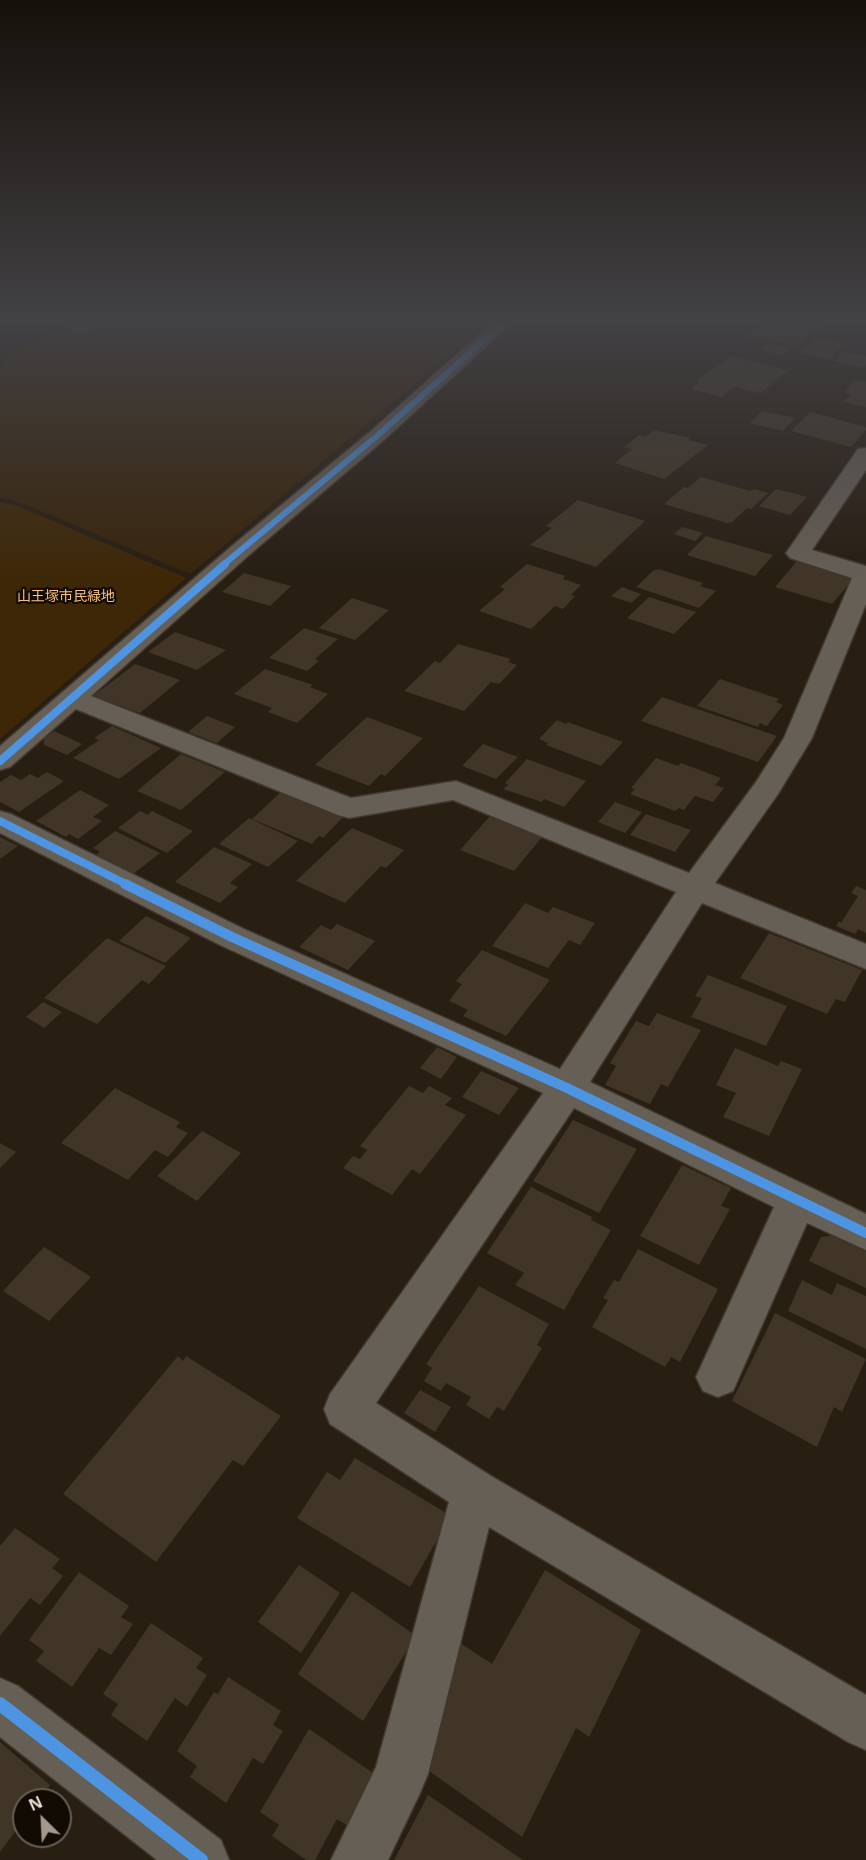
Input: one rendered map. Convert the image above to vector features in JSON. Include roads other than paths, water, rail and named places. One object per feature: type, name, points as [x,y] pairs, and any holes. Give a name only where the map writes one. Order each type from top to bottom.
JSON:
[{"type":"street","points":[[0,761],[241,550],[407,409]]},
{"type":"street","points":[[866,454],[798,553],[866,574],[798,738],[768,787],[696,886],[567,1088],[346,1409],[476,1492],[866,1724]]},
{"type":"street","points":[[73,698],[349,808],[456,790],[866,957]]},
{"type":"street","points":[[0,821],[232,937],[567,1088],[866,1233]]},
{"type":"street","points":[[718,1377],[797,1200]]},
{"type":"street","points":[[359,1860],[401,1774],[476,1492]]},
{"type":"street","points":[[0,1704],[201,1860]]},
{"type":"park label","name":"山王塚市民緑地","points":[[66,597]]}]
